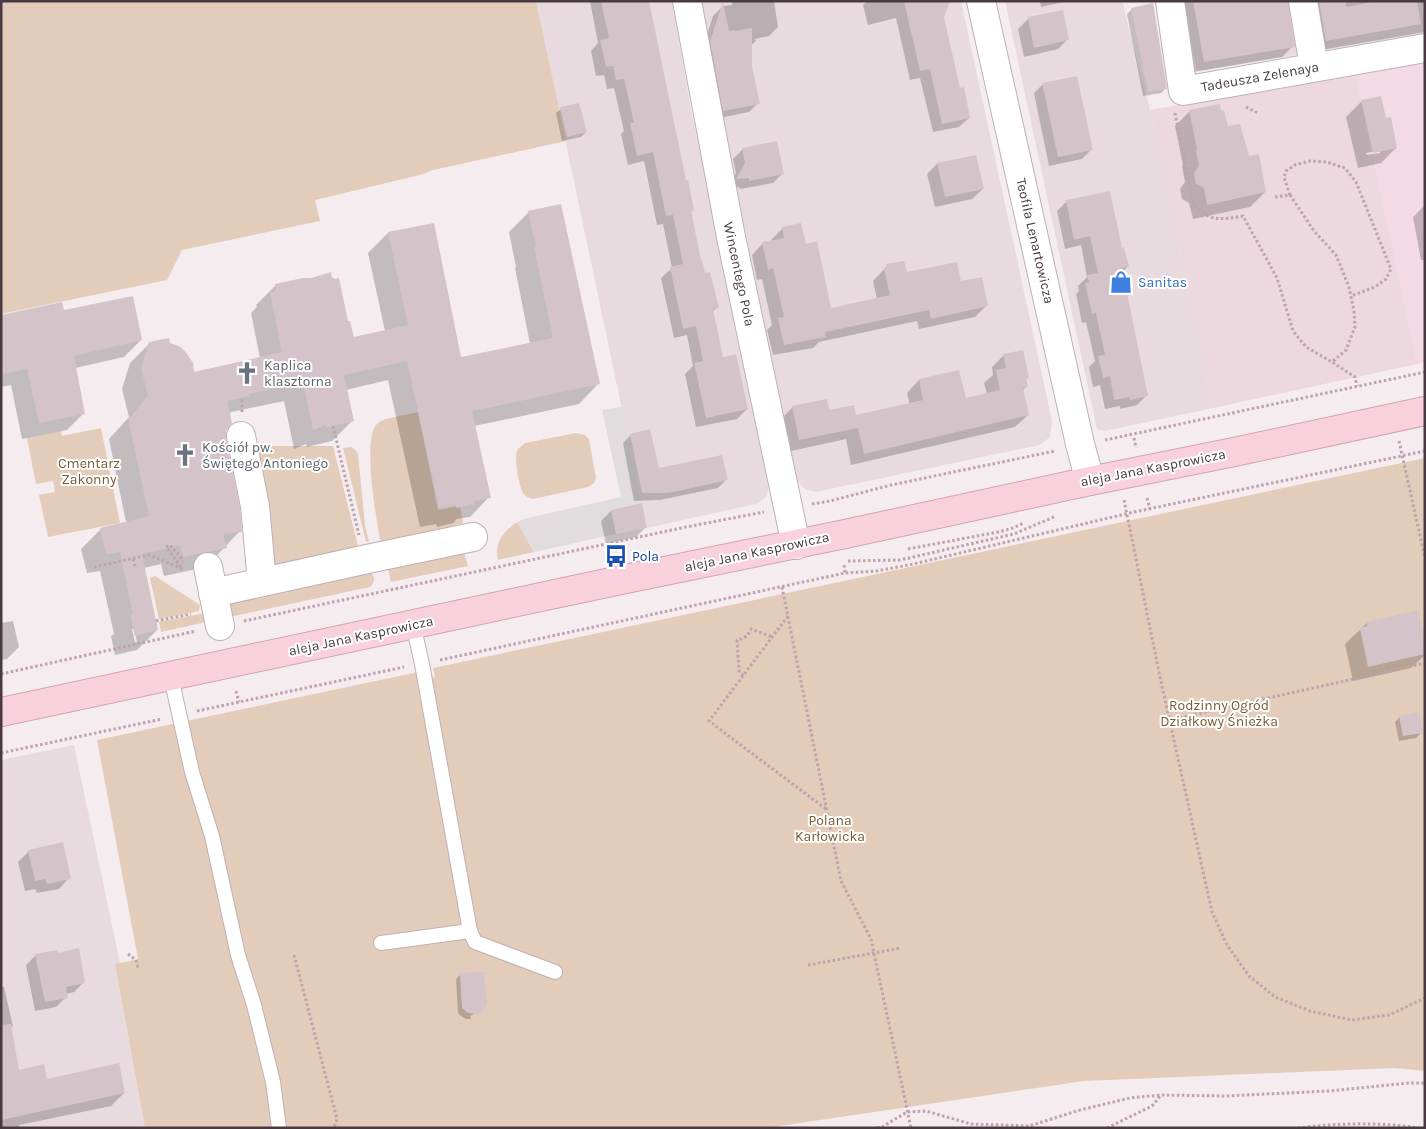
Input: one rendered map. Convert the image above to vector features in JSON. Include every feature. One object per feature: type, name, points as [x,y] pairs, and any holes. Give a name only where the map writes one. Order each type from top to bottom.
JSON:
[{"type":"street","name":"Wincentego Pola","points":[[688,1],[731,237],[796,545]]},
{"type":"street","name":"Teofila Lenartowicza","points":[[981,1],[1078,435],[1090,480]]},
{"type":"street","name":"Tadeusza Zelenaya","points":[[1170,1],[1183,91],[1425,48]]},
{"type":"street","points":[[1303,1],[1314,67]]},
{"type":"street","name":"aleja Jana Kasprowicza","points":[[1,712],[616,581],[796,545],[1090,480],[1239,451],[1425,411]]},
{"type":"street","points":[[241,436],[255,506],[262,582]]},
{"type":"street","points":[[204,587],[262,582],[473,537]]},
{"type":"lane","points":[[413,624],[422,664],[470,931],[475,942],[555,972]]},
{"type":"lane","points":[[171,677],[192,772],[212,836],[238,955],[254,1005],[273,1082],[279,1128]]},
{"type":"lane","points":[[382,943],[470,931]]},
{"type":"path","points":[[1241,104],[1258,113]]},
{"type":"path","points":[[1174,111],[1192,201],[1198,211],[1216,218],[1243,216],[1277,278],[1293,331],[1306,347],[1355,377],[1357,386]]},
{"type":"path","points":[[1332,362],[1346,350],[1355,327],[1351,296],[1350,287],[1336,255],[1314,231],[1290,195],[1284,177],[1286,170],[1295,165],[1310,161],[1327,162],[1345,168],[1356,182],[1391,268],[1386,279],[1351,296]]},
{"type":"path","points":[[1275,198],[1290,195]]},
{"type":"path","points":[[1098,442],[1425,372]]},
{"type":"path","points":[[333,426],[360,537],[372,558]]},
{"type":"path","points":[[1399,444],[1425,558]]},
{"type":"path","points":[[810,504],[1060,450]]},
{"type":"path","points":[[1,753],[782,586],[845,573],[876,571],[910,565],[1127,514],[1425,451]]},
{"type":"path","points":[[1147,498],[1150,509]]},
{"type":"path","points":[[1124,502],[1212,912],[1227,946],[1249,976],[1274,997],[1310,1011],[1352,1020],[1389,1015],[1425,998]]},
{"type":"path","points":[[1,674],[204,587],[686,527],[768,512]]},
{"type":"path","points":[[900,560],[1014,534],[1059,514]]},
{"type":"path","points":[[170,545],[204,587],[166,547],[170,545]]},
{"type":"path","points":[[94,567],[149,555],[204,587],[156,621]]},
{"type":"path","points":[[133,558],[134,566]]},
{"type":"path","points":[[844,565],[845,573]]},
{"type":"path","points":[[782,586],[841,881],[872,940],[911,1128]]},
{"type":"path","points":[[788,616],[709,722],[826,809]]},
{"type":"path","points":[[744,676],[740,671],[737,640],[745,638],[751,629],[772,637]]},
{"type":"path","points":[[1170,720],[1425,663]]},
{"type":"path","points":[[236,691],[238,702]]},
{"type":"path","points":[[808,965],[901,948]]},
{"type":"path","points":[[128,954],[136,960],[138,968]]},
{"type":"path","points":[[294,956],[336,1119],[334,1128]]},
{"type":"path","points":[[877,1128],[907,1112],[926,1112],[971,1124],[1029,1126],[1080,1110],[1130,1098],[1161,1095],[1225,1096],[1329,1092],[1408,1083],[1425,1083]]},
{"type":"path","points":[[1107,1128],[1152,1106],[1161,1095]]},
{"type":"path","points":[[1298,1128],[1345,1124],[1398,1125],[1418,1128]]},
{"type":"shaded area","points":[[536,1],[672,1],[690,104],[770,485],[765,498],[756,504],[647,528]]},
{"type":"shaded area","points":[[701,1],[961,1],[1052,421],[1050,437],[1040,445],[816,492],[804,489],[797,479],[738,198]]},
{"type":"shaded area","points":[[1005,1],[1122,1],[1150,110],[1213,408],[1105,431],[1097,429]]},
{"type":"shaded area","points":[[1184,1],[1425,1],[1425,33],[1200,71],[1196,68]]},
{"type":"shaded area","points":[[1425,63],[1425,362],[1417,364],[1356,75]]},
{"type":"shaded area","points":[[1356,75],[1417,364],[1213,408],[1150,110]]},
{"type":"shaded area","points":[[622,407],[642,503],[611,510],[616,534],[534,552],[517,522],[621,497],[602,410]]},
{"type":"shaded area","points":[[74,745],[120,963],[115,964],[145,1128],[1,1128],[1,760]]},
{"type":"green space","points":[[1,1],[536,1],[566,141],[433,170],[420,175],[315,200],[320,221],[182,250],[167,280],[1,314]]},
{"type":"green space","points":[[418,412],[438,510],[460,506],[463,523],[456,525],[457,534],[381,542],[371,479],[370,461],[373,432],[380,422]]},
{"type":"green space","name":"Cmentarz Zakonny","points":[[101,428],[120,523],[48,537],[39,495],[55,492],[53,481],[36,484],[27,438],[61,431],[62,436]]},
{"type":"green space","points":[[576,433],[585,435],[589,439],[596,478],[594,483],[588,487],[533,499],[525,495],[521,490],[517,472],[516,455],[518,449],[525,443]]},
{"type":"green space","points":[[259,446],[333,446],[360,554],[269,572],[255,449]]},
{"type":"green space","points":[[351,447],[358,454],[365,525],[369,541],[366,542],[343,448]]},
{"type":"green space","points":[[1425,458],[1425,1071],[1394,1068],[1084,1081],[766,1128],[145,1128],[115,964],[138,959],[97,740],[418,672],[425,679],[435,677],[433,668]]},
{"type":"green space","points":[[517,522],[534,552],[498,560],[497,548],[501,538]]},
{"type":"green space","points":[[462,545],[468,566],[391,582],[386,560]]},
{"type":"green space","points":[[367,567],[374,579],[370,587],[229,617],[225,597]]},
{"type":"green space","points":[[155,576],[200,605],[199,611],[159,619],[150,578]]},
{"type":"green space","points":[[204,613],[206,622],[161,632],[159,622]]},
{"type":"building","points":[[601,1],[649,1],[686,180],[688,180],[694,210],[691,211],[701,260],[705,273],[710,272],[719,308],[713,309],[723,357],[736,354],[748,409],[706,418],[694,363],[703,361],[696,326],[683,329],[670,267],[683,264],[673,215],[666,216],[653,152],[637,156],[630,123],[634,123],[624,79],[616,80],[613,66],[606,67],[600,40],[609,38]]},
{"type":"building","points":[[904,1],[950,1],[944,17],[960,88],[964,87],[970,118],[942,124],[930,69],[920,71]]},
{"type":"building","points":[[1193,1],[1288,1],[1295,47],[1204,62]]},
{"type":"building","points":[[1319,1],[1346,1],[1346,7],[1378,1],[1417,1],[1421,24],[1326,41]]},
{"type":"building","points":[[723,2],[729,31],[752,28],[752,66],[760,104],[723,111],[710,41]]},
{"type":"building","points":[[1153,3],[1167,89],[1148,92],[1131,8]]},
{"type":"building","points":[[1063,10],[1069,40],[1034,48],[1028,17]]},
{"type":"building","points":[[1077,76],[1093,150],[1058,157],[1042,83]]},
{"type":"building","points":[[1381,96],[1386,118],[1391,117],[1397,148],[1373,153],[1361,100]]},
{"type":"building","points":[[579,103],[587,132],[567,137],[560,107]]},
{"type":"building","points":[[1220,104],[1221,110],[1224,110],[1228,126],[1240,124],[1249,156],[1259,154],[1266,192],[1207,205],[1204,188],[1196,184],[1194,173],[1199,166],[1189,110]]},
{"type":"building","points":[[777,141],[784,174],[749,181],[749,178],[736,179],[745,163],[742,148]]},
{"type":"building","points":[[976,155],[984,189],[945,197],[937,163]]},
{"type":"building","points":[[1110,191],[1122,248],[1124,247],[1129,267],[1122,268],[1148,396],[1130,400],[1129,397],[1114,400],[1110,376],[1103,378],[1098,356],[1105,355],[1096,313],[1092,314],[1085,283],[1089,282],[1087,275],[1098,273],[1090,236],[1074,240],[1066,200]]},
{"type":"building","points":[[561,204],[600,384],[472,411],[491,498],[474,501],[474,504],[456,508],[456,505],[439,508],[407,361],[344,375],[354,421],[326,428],[326,425],[313,430],[303,382],[227,401],[232,423],[226,431],[226,439],[240,508],[242,532],[223,534],[227,548],[183,557],[180,545],[142,554],[158,630],[135,636],[130,615],[133,615],[120,552],[106,554],[100,528],[149,516],[128,418],[132,416],[148,396],[141,368],[149,342],[169,338],[170,343],[181,347],[187,354],[193,363],[194,372],[282,352],[270,292],[275,292],[275,284],[312,278],[331,272],[332,278],[339,278],[348,321],[350,321],[354,337],[408,325],[388,232],[434,223],[461,357],[553,338],[528,211]]},
{"type":"building","points":[[801,223],[806,244],[817,241],[831,308],[890,295],[884,269],[887,268],[886,264],[904,261],[907,272],[957,262],[961,281],[982,277],[988,306],[931,319],[929,310],[825,332],[826,337],[784,345],[778,318],[784,317],[773,268],[768,270],[762,242],[784,238],[782,227]]},
{"type":"building","points":[[133,296],[142,340],[74,356],[85,414],[39,423],[27,369],[1,374],[1,315],[62,302],[64,310]]},
{"type":"building","points":[[1023,350],[1029,377],[1026,378],[1028,387],[1023,388],[1029,415],[864,454],[858,428],[799,440],[792,406],[827,399],[829,410],[854,405],[856,415],[923,400],[919,379],[959,370],[966,398],[1000,390],[996,370],[1006,368],[1003,354]]},
{"type":"building","points":[[650,429],[659,468],[722,455],[728,480],[669,493],[642,493],[630,434]]},
{"type":"building","points":[[642,503],[647,528],[616,534],[611,510]]},
{"type":"building","points":[[1418,610],[1425,641],[1425,654],[1368,667],[1360,628],[1367,626],[1367,622]]},
{"type":"building","points":[[1419,712],[1423,733],[1403,736],[1399,716]]},
{"type":"building","points":[[63,842],[71,879],[47,884],[45,879],[35,881],[28,850]]},
{"type":"building","points":[[79,948],[85,983],[66,987],[68,998],[45,1002],[35,954],[57,950],[58,953]]},
{"type":"building","points":[[484,972],[487,1004],[482,1012],[476,1014],[468,1013],[462,1008],[460,973]]},
{"type":"building","points":[[11,1024],[19,1070],[44,1064],[47,1079],[119,1063],[125,1093],[1,1120],[1,1025]]},
{"type":"place","name":"Sanitas","points":[[1121,282]]},
{"type":"place","name":"Kaplica klasztorna","points":[[247,373]]},
{"type":"place","name":"Kościół pw. Świętego Antoniego","points":[[185,455]]},
{"type":"place","name":"Pola","points":[[616,556]]},
{"type":"park label","name":"Rodzinny Ogród Działkowy Śnieżka","points":[[1219,714]]},
{"type":"park label","name":"Polana Karłowicka","points":[[830,828]]}]
